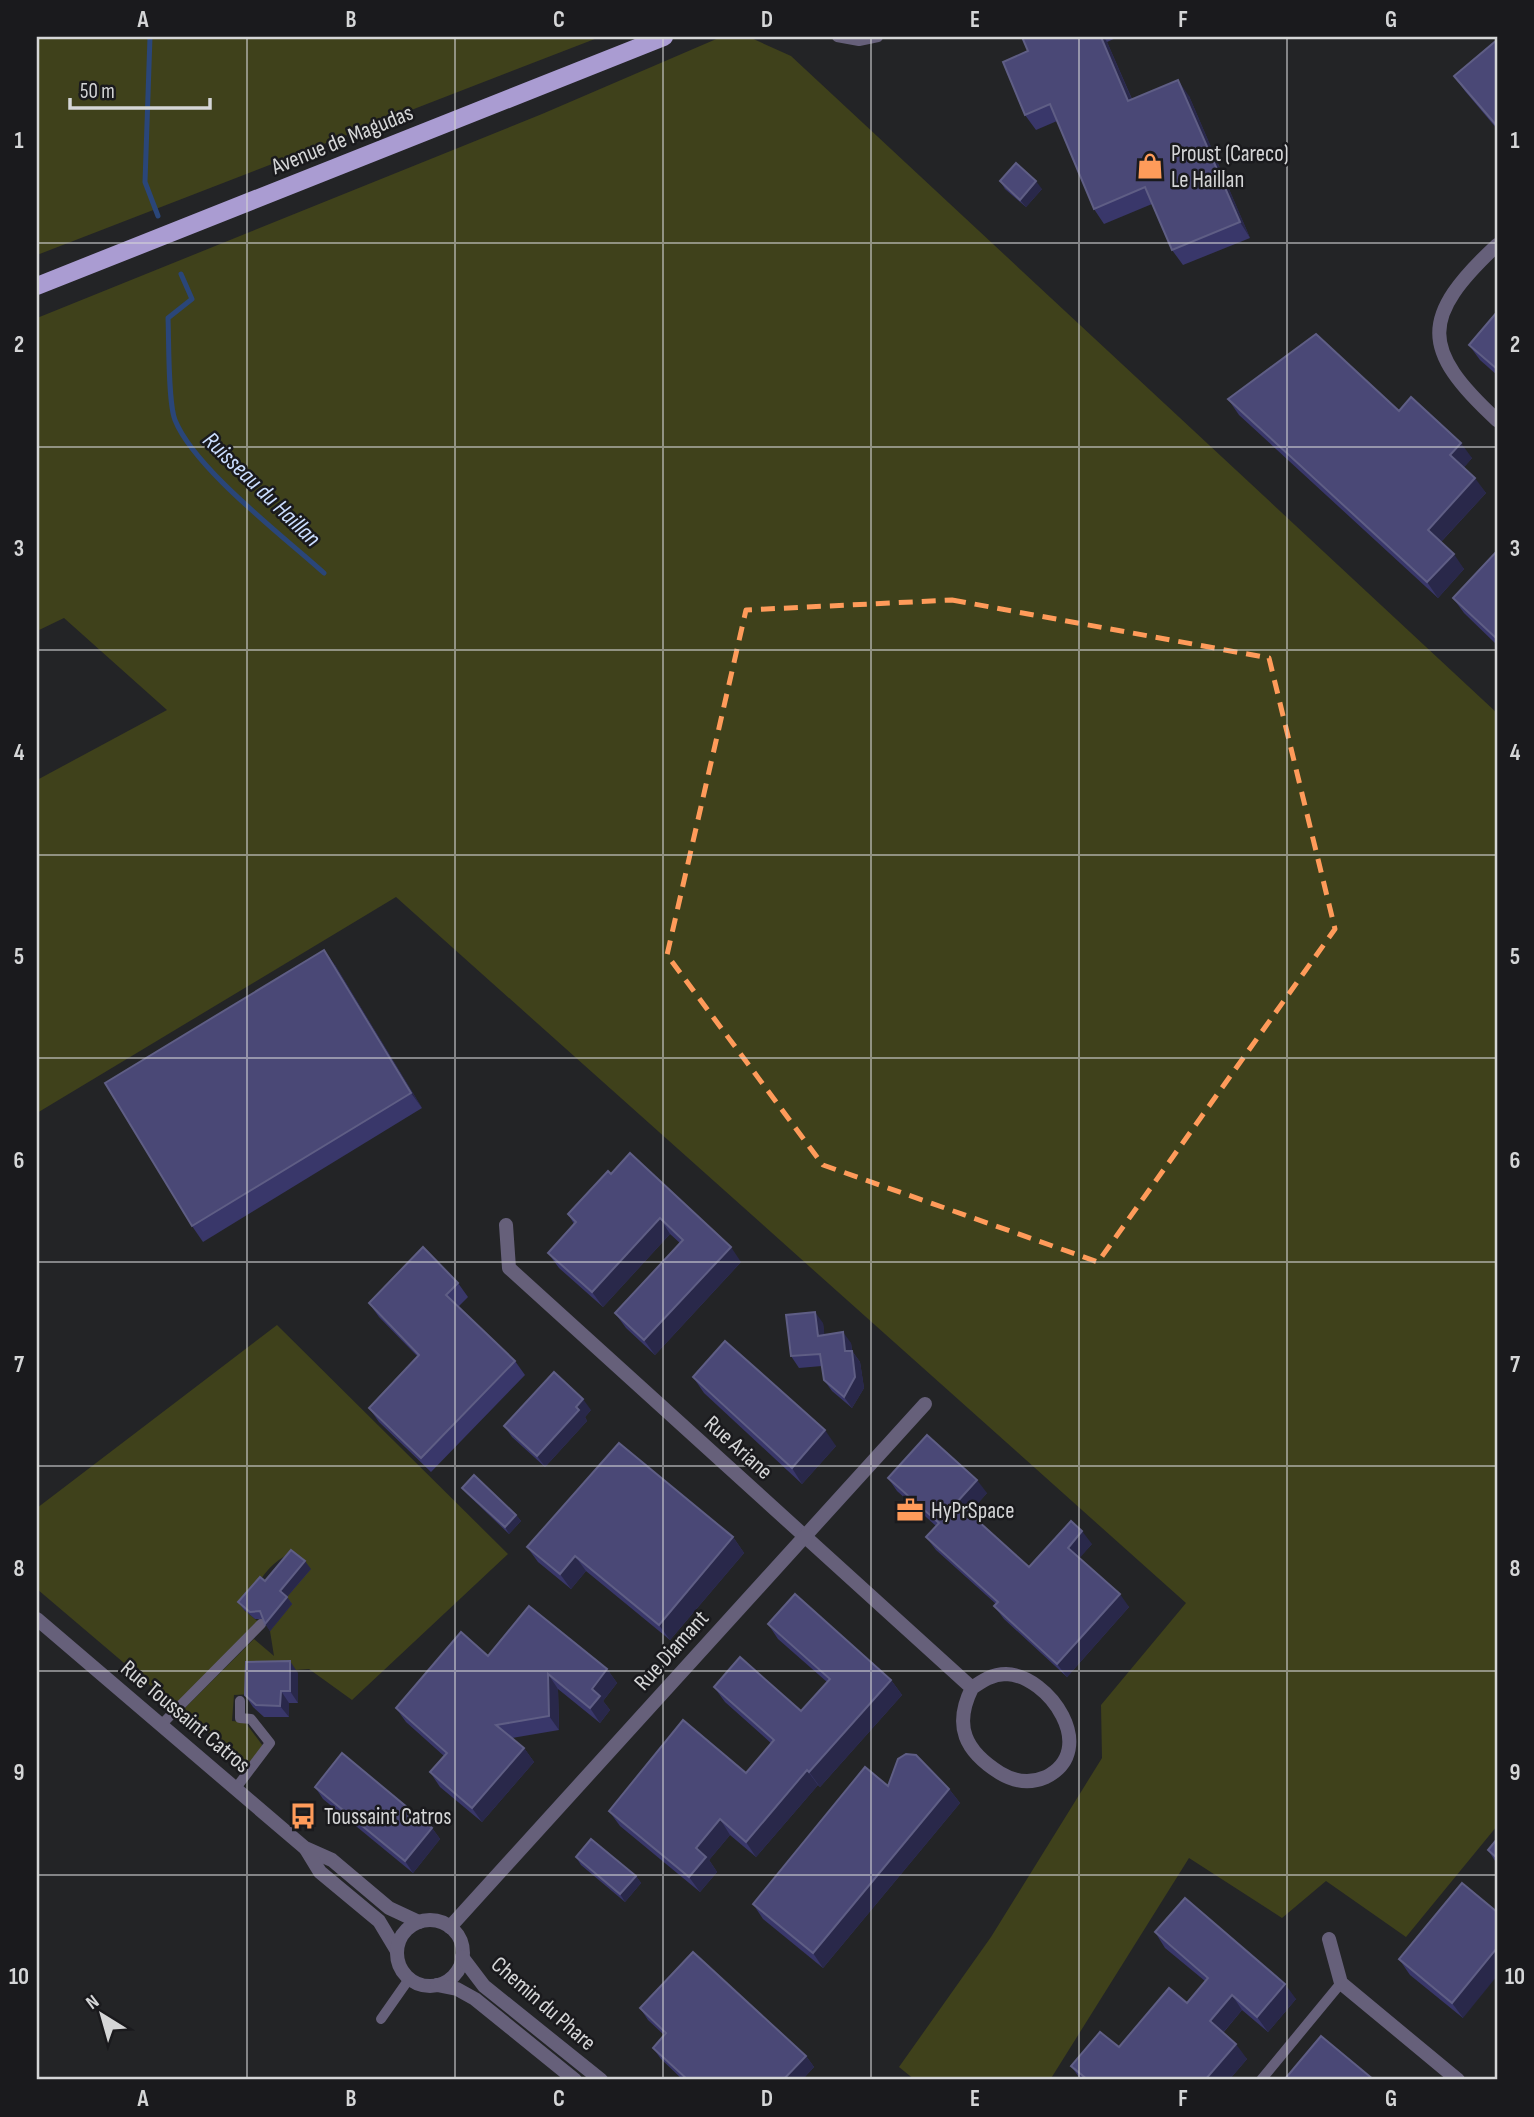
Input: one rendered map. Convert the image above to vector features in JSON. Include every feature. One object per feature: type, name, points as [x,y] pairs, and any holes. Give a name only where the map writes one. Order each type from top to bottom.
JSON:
[{"type":"main road","name":"Avenue de Magudas","points":[[37,286],[664,37]]},
{"type":"street","points":[[1497,245],[1454,290],[1442,318],[1439,336],[1442,355],[1451,373],[1497,420]]},
{"type":"street","name":"Rue Ariane","points":[[506,1225],[509,1268],[972,1688]]},
{"type":"street","name":"Rue Diamant","points":[[450,1927],[925,1404]]},
{"type":"street","name":"Rue Toussaint Catros","points":[[37,1619],[305,1848],[320,1872],[379,1920],[390,1934],[397,1951]]},
{"type":"street","points":[[1016,1676],[1030,1682],[1056,1705],[1067,1722],[1070,1739],[1061,1764],[1039,1780],[1025,1782],[1011,1779],[997,1771],[969,1744],[962,1730],[961,1709],[972,1688],[988,1678],[1016,1676]]},
{"type":"street","name":"Rue Toussaint Catros","points":[[305,1848],[332,1860],[390,1908],[419,1922]]},
{"type":"street","points":[[436,1921],[450,1927],[458,1936],[463,1957],[454,1975],[437,1985],[427,1986],[409,1979],[398,1961],[397,1951],[404,1933],[419,1922],[436,1921]]},
{"type":"street","points":[[1329,1939],[1341,1983],[1458,2080]]},
{"type":"street","name":"Chemin du Phare","points":[[463,1957],[484,1986],[600,2080]]},
{"type":"street","name":"Chemin du Phare","points":[[437,1985],[457,1989],[475,1998],[575,2080]]},
{"type":"lane","points":[[837,37],[859,41],[878,37]]},
{"type":"lane","points":[[161,1725],[261,1624]]},
{"type":"lane","points":[[236,1788],[270,1743],[251,1719],[240,1718],[240,1701]]},
{"type":"lane","points":[[381,2019],[409,1979]]},
{"type":"lane","points":[[1261,2080],[1341,1983]]},
{"type":"highlighted area","points":[[952,600],[1269,658],[1335,929],[1098,1262],[823,1165],[667,955],[746,610]]},
{"type":"green space","points":[[37,37],[600,37],[37,255]]},
{"type":"green space","points":[[721,37],[749,37],[791,56],[1497,713],[1497,1826],[1406,1937],[1326,1881],[1282,1918],[1189,1858],[1050,2080],[915,2080],[899,2067],[991,1937],[1102,1758],[1101,1705],[1186,1603],[396,897],[37,1113],[37,780],[167,710],[64,618],[37,631],[37,318],[542,114]]},
{"type":"green space","points":[[277,1325],[508,1554],[352,1700],[309,1669],[254,1673],[254,1694],[234,1695],[232,1721],[245,1722],[263,1746],[247,1765],[182,1711],[254,1639],[274,1656],[270,1631],[292,1604],[280,1594],[291,1553],[268,1570],[244,1610],[261,1624],[177,1708],[37,1589],[37,1508]]},
{"type":"building","name":"Proust (Careco) Le Haillan","points":[[1022,37],[1101,37],[1128,101],[1178,80],[1240,222],[1172,250],[1145,187],[1094,209],[1050,104],[1025,115],[1003,62],[1028,51]]},
{"type":"building","points":[[1497,40],[1497,126],[1454,76]]},
{"type":"building","points":[[1016,163],[1036,181],[1020,200],[1000,181]]},
{"type":"building","points":[[1497,312],[1497,369],[1469,345]]},
{"type":"building","points":[[1316,334],[1399,411],[1411,397],[1461,443],[1450,455],[1475,478],[1428,530],[1454,554],[1427,582],[1228,399]]},
{"type":"building","points":[[1497,551],[1497,639],[1453,598]]},
{"type":"building","points":[[324,950],[411,1093],[192,1226],[105,1083]]},
{"type":"building","points":[[630,1153],[731,1247],[644,1340],[615,1313],[683,1240],[660,1218],[592,1292],[548,1253],[576,1222],[568,1214],[608,1171],[611,1174]]},
{"type":"building","points":[[423,1247],[458,1283],[446,1295],[515,1361],[421,1458],[369,1408],[419,1355],[369,1303]]},
{"type":"building","points":[[815,1312],[818,1336],[843,1332],[845,1351],[852,1351],[855,1377],[844,1397],[824,1380],[820,1354],[791,1356],[786,1315]]},
{"type":"building","points":[[725,1341],[825,1430],[792,1468],[693,1377]]},
{"type":"building","points":[[554,1372],[583,1399],[576,1407],[579,1410],[537,1456],[504,1426]]},
{"type":"building","points":[[927,1435],[977,1480],[957,1502],[1029,1567],[1071,1521],[1082,1531],[1068,1548],[1120,1594],[1057,1664],[994,1606],[998,1602],[926,1537],[939,1523],[888,1478]]},
{"type":"building","points":[[619,1443],[733,1537],[659,1625],[575,1556],[560,1574],[527,1547]]},
{"type":"building","points":[[474,1475],[516,1515],[505,1527],[462,1488]]},
{"type":"building","points":[[291,1550],[305,1561],[280,1591],[287,1597],[265,1624],[260,1611],[250,1612],[238,1602],[260,1577],[265,1581]]},
{"type":"building","points":[[795,1594],[891,1680],[809,1772],[807,1770],[746,1842],[720,1819],[696,1848],[706,1857],[689,1877],[609,1811],[683,1720],[746,1773],[774,1740],[714,1687],[740,1657],[801,1711],[830,1679],[768,1624]]},
{"type":"building","points":[[529,1606],[607,1669],[592,1689],[600,1696],[590,1708],[548,1674],[549,1716],[496,1725],[524,1748],[472,1808],[430,1772],[447,1753],[396,1708],[461,1632],[488,1656]]},
{"type":"building","points":[[290,1661],[290,1691],[281,1691],[280,1706],[256,1705],[245,1695],[246,1662]]},
{"type":"building","points":[[342,1753],[432,1828],[405,1861],[315,1787]]},
{"type":"building","points":[[906,1754],[916,1755],[949,1789],[813,1953],[753,1904],[865,1767],[888,1786],[898,1759]]},
{"type":"building","points":[[591,1839],[636,1876],[620,1894],[576,1857]]},
{"type":"building","points":[[1497,1839],[1497,1858],[1488,1850]]},
{"type":"building","points":[[1462,1883],[1497,1912],[1497,1948],[1452,2003],[1399,1959]]},
{"type":"building","points":[[1185,1898],[1285,1984],[1257,2017],[1232,1995],[1210,2021],[1236,2044],[1205,2080],[1088,2080],[1071,2066],[1100,2032],[1119,2047],[1169,1988],[1187,2003],[1208,1978],[1155,1932]]},
{"type":"building","points":[[693,1952],[806,2056],[783,2080],[688,2080],[653,2048],[666,2033],[640,2008]]},
{"type":"building","points":[[1321,2036],[1374,2080],[1284,2080]]},
{"type":"waterway","name":"Ruisseau du Haillan","points":[[150,37],[145,182],[158,216]]},
{"type":"waterway","name":"Ruisseau du Haillan","points":[[181,274],[192,299],[168,318],[170,386],[175,420],[185,439],[220,480],[324,573]]},
{"type":"place","name":"Proust (Careco) Le Haillan","points":[[1150,166]]},
{"type":"place","name":"HyPrSpace","points":[[910,1510]]},
{"type":"place","name":"Toussaint Catros","points":[[303,1816]]}]
